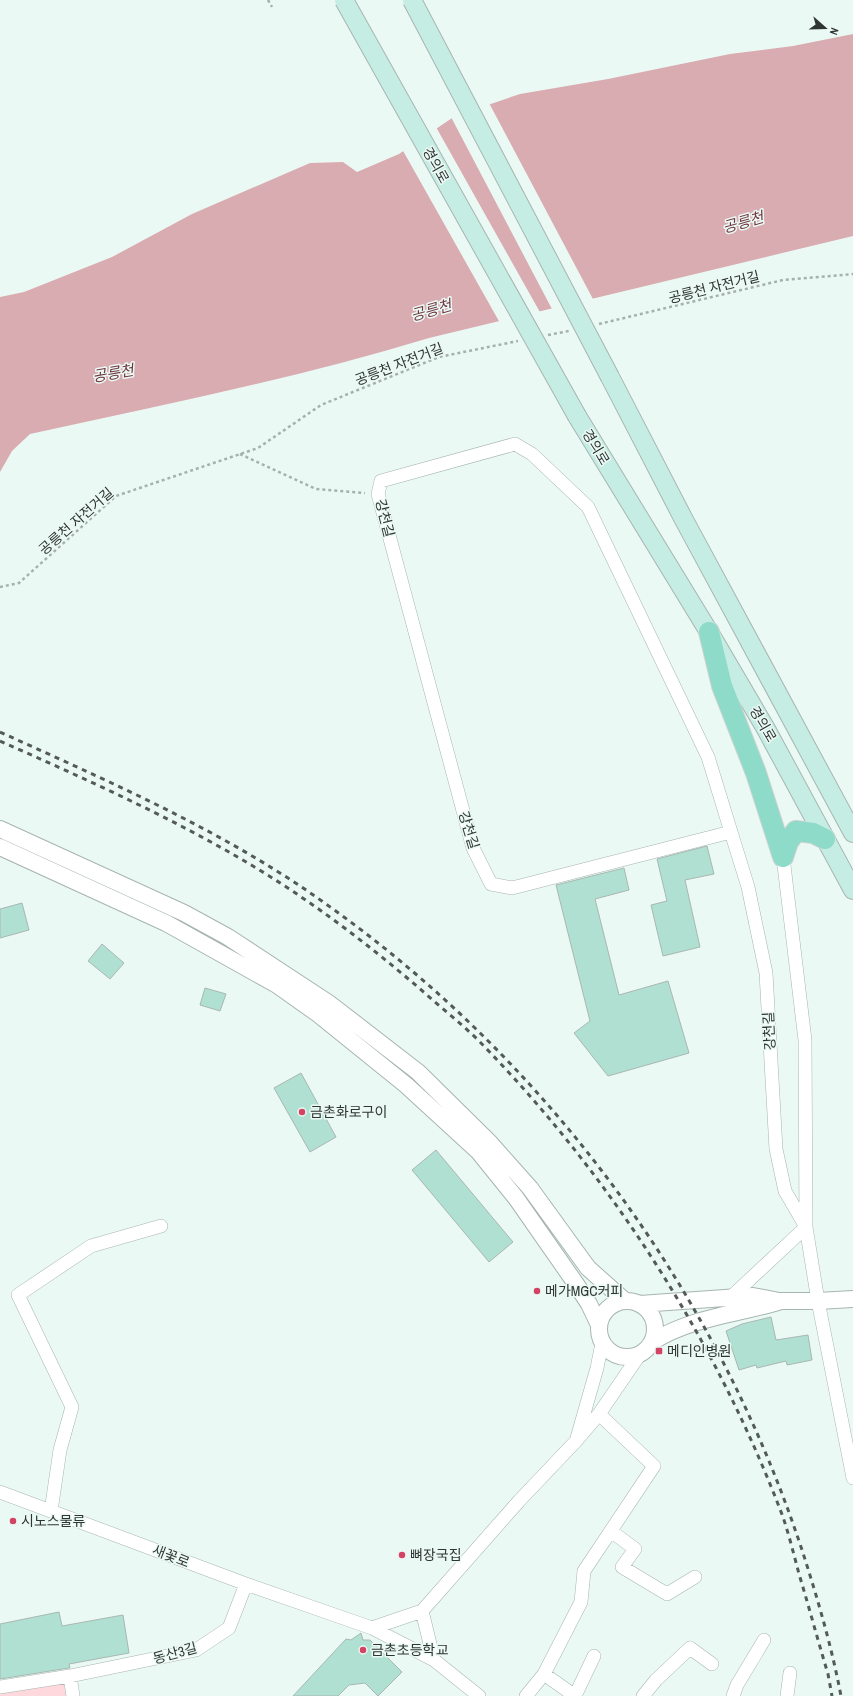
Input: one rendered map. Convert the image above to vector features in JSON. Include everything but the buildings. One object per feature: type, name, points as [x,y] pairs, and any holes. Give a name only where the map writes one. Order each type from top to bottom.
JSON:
[{"type":"main road","name":"경의로","points":[[344,0],[577,416],[709,632],[766,730],[853,890]]},
{"type":"main road","name":"경의로","points":[[412,0],[683,518],[853,833]]},
{"type":"main road","points":[[709,632],[722,686],[756,773],[783,857]]},
{"type":"main road","points":[[783,857],[788,842],[796,831],[813,833],[825,839]]},
{"type":"street","name":"강천길","points":[[731,832],[512,888],[491,884],[473,848],[378,494],[381,481],[515,444],[532,454],[588,507],[708,757],[748,887],[766,973],[776,1149],[785,1191],[806,1227]]},
{"type":"street","points":[[0,829],[184,913],[228,937],[330,1004],[418,1072],[490,1143],[530,1188],[588,1268],[632,1302],[647,1309],[654,1320],[655,1334],[647,1349],[632,1357],[618,1356],[607,1350],[602,1343],[599,1334],[599,1325],[601,1318],[611,1306],[632,1302],[753,1296],[779,1302],[818,1302],[853,1299]]},
{"type":"street","points":[[0,847],[166,923],[277,985],[324,1019],[406,1085],[478,1151],[516,1198],[590,1304],[599,1325]]},
{"type":"street","points":[[783,857],[805,1040],[806,1227],[818,1302],[853,1478]]},
{"type":"street","points":[[51,1511],[60,1450],[72,1407],[18,1295],[91,1246],[161,1226]]},
{"type":"street","points":[[731,1297],[806,1227]]},
{"type":"street","points":[[652,1342],[668,1332],[687,1325],[779,1302]]},
{"type":"street","points":[[576,1441],[597,1368],[602,1343]]},
{"type":"street","points":[[372,1628],[422,1611],[519,1501],[576,1441],[599,1414],[640,1354]]},
{"type":"street","points":[[526,1696],[544,1674],[580,1602],[584,1571],[654,1466],[599,1414]]},
{"type":"street","name":"새꽃로","points":[[0,1492],[246,1584],[372,1628],[437,1663]]},
{"type":"street","points":[[611,1531],[635,1549],[622,1567],[667,1594],[695,1577]]},
{"type":"street","name":"동산3길","points":[[0,1687],[70,1676],[196,1650],[229,1628],[246,1584]]},
{"type":"street","points":[[422,1611],[437,1663],[480,1696]]},
{"type":"street","points":[[733,1696],[737,1685],[764,1640]]},
{"type":"street","points":[[643,1696],[656,1680],[690,1648],[712,1664]]},
{"type":"street","points":[[544,1674],[575,1696],[594,1656]]},
{"type":"street","points":[[787,1696],[790,1673]]},
{"type":"street","points":[[70,1676],[73,1696]]},
{"type":"path","points":[[268,0],[272,7]]},
{"type":"path","name":"공릉천 자전거길","points":[[592,326],[783,280],[853,274]]},
{"type":"path","points":[[546,335],[576,329]]},
{"type":"path","name":"공릉천 자전거길","points":[[0,587],[18,583],[116,496],[258,448],[321,405],[439,357],[523,340]]},
{"type":"path","points":[[239,454],[316,489],[378,494]]},
{"type":"shaded area","points":[[64,1680],[66,1696],[0,1696],[0,1691]]},
{"type":"water","name":"공릉천","points":[[853,34],[853,236],[429,338],[330,366],[30,434],[12,451],[0,472],[0,297],[24,292],[112,257],[192,214],[310,163],[343,162],[357,172],[399,154],[455,116],[520,94],[608,79],[730,54],[793,46]]},
{"type":"pier","points":[[489,103],[594,301],[553,311],[451,117]]},
{"type":"pier","points":[[436,127],[541,314],[500,323],[402,149]]},
{"type":"railway","points":[[0,732],[84,770],[208,831],[288,878],[326,904],[407,967],[483,1036],[553,1111],[617,1191],[674,1275],[724,1364],[767,1457],[803,1553],[824,1624],[841,1696]]},
{"type":"railway","points":[[0,741],[92,782],[152,811],[212,842],[267,874],[317,908],[412,982],[474,1036],[527,1093],[573,1147],[616,1204],[655,1263],[692,1324],[726,1387],[756,1451],[783,1517],[828,1674],[832,1696]]},
{"type":"place","name":"금촌화로구이","points":[[302,1112]]},
{"type":"place","name":"메가MGC커피","points":[[537,1291]]},
{"type":"place","name":"메디인병원","points":[[659,1351]]},
{"type":"place","name":"시노스물류","points":[[13,1521]]},
{"type":"place","name":"뼈장국집","points":[[402,1555]]},
{"type":"place","name":"금촌초등학교","points":[[363,1650]]}]
